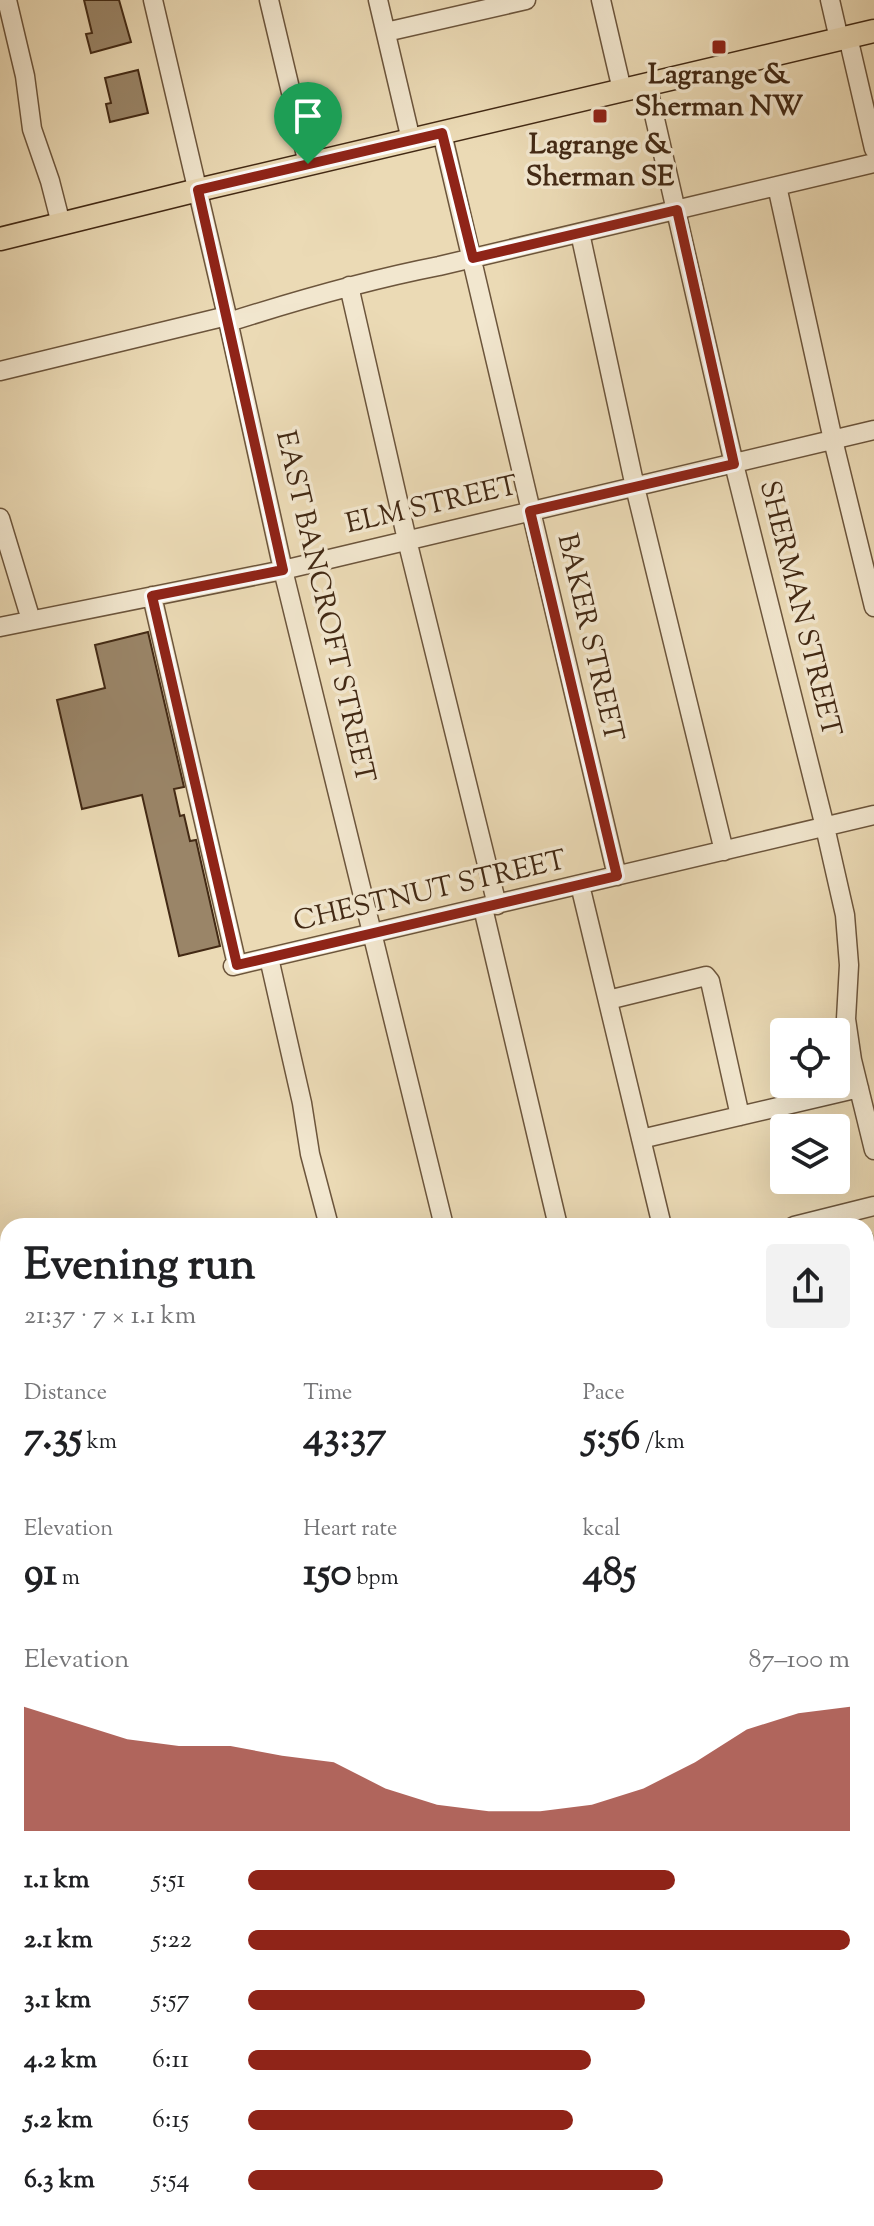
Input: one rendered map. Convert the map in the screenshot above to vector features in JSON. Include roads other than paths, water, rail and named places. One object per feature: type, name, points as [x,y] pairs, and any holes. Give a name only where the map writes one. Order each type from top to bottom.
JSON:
[{"type":"main road","points":[[0,239],[874,31]]},
{"type":"street","points":[[7,0],[25,76],[32,129],[61,224]]},
{"type":"street","name":"EAST BANCROFT STREET","points":[[153,0],[283,570],[442,1218]]},
{"type":"street","points":[[269,0],[308,164]]},
{"type":"street","points":[[378,0],[411,140]]},
{"type":"street","points":[[386,32],[490,4],[526,0]]},
{"type":"street","points":[[601,0],[622,90]]},
{"type":"street","points":[[830,0],[844,38],[874,147]]},
{"type":"street","name":"SHERMAN STREET","points":[[647,84],[734,464],[845,915],[849,965],[846,1019],[852,1060],[865,1092],[874,1150]]},
{"type":"street","name":"BAKER STREET","points":[[442,133],[617,876]]},
{"type":"street","points":[[0,371],[874,163]]},
{"type":"street","points":[[777,186],[833,440],[874,607]]},
{"type":"street","points":[[580,233],[635,487],[724,851]]},
{"type":"street","points":[[349,286],[490,907],[556,1218]]},
{"type":"street","name":"ELM STREET","points":[[0,627],[283,570],[874,430]]},
{"type":"street","points":[[0,518],[31,620]]},
{"type":"street","name":"CHESTNUT STREET","points":[[152,596],[235,966],[874,815]]},
{"type":"street","points":[[580,885],[660,1218]]},
{"type":"street","points":[[269,958],[302,1103],[310,1154],[327,1218]]},
{"type":"street","points":[[608,1000],[706,976],[710,981],[740,1116]]},
{"type":"street","points":[[641,1139],[865,1092]]},
{"type":"street","points":[[826,1218],[874,1206]]},
{"type":"place","name":"Lagrange & Sherman NW","points":[[719,47]]},
{"type":"place","name":"Lagrange & Sherman SE","points":[[600,116]]}]
